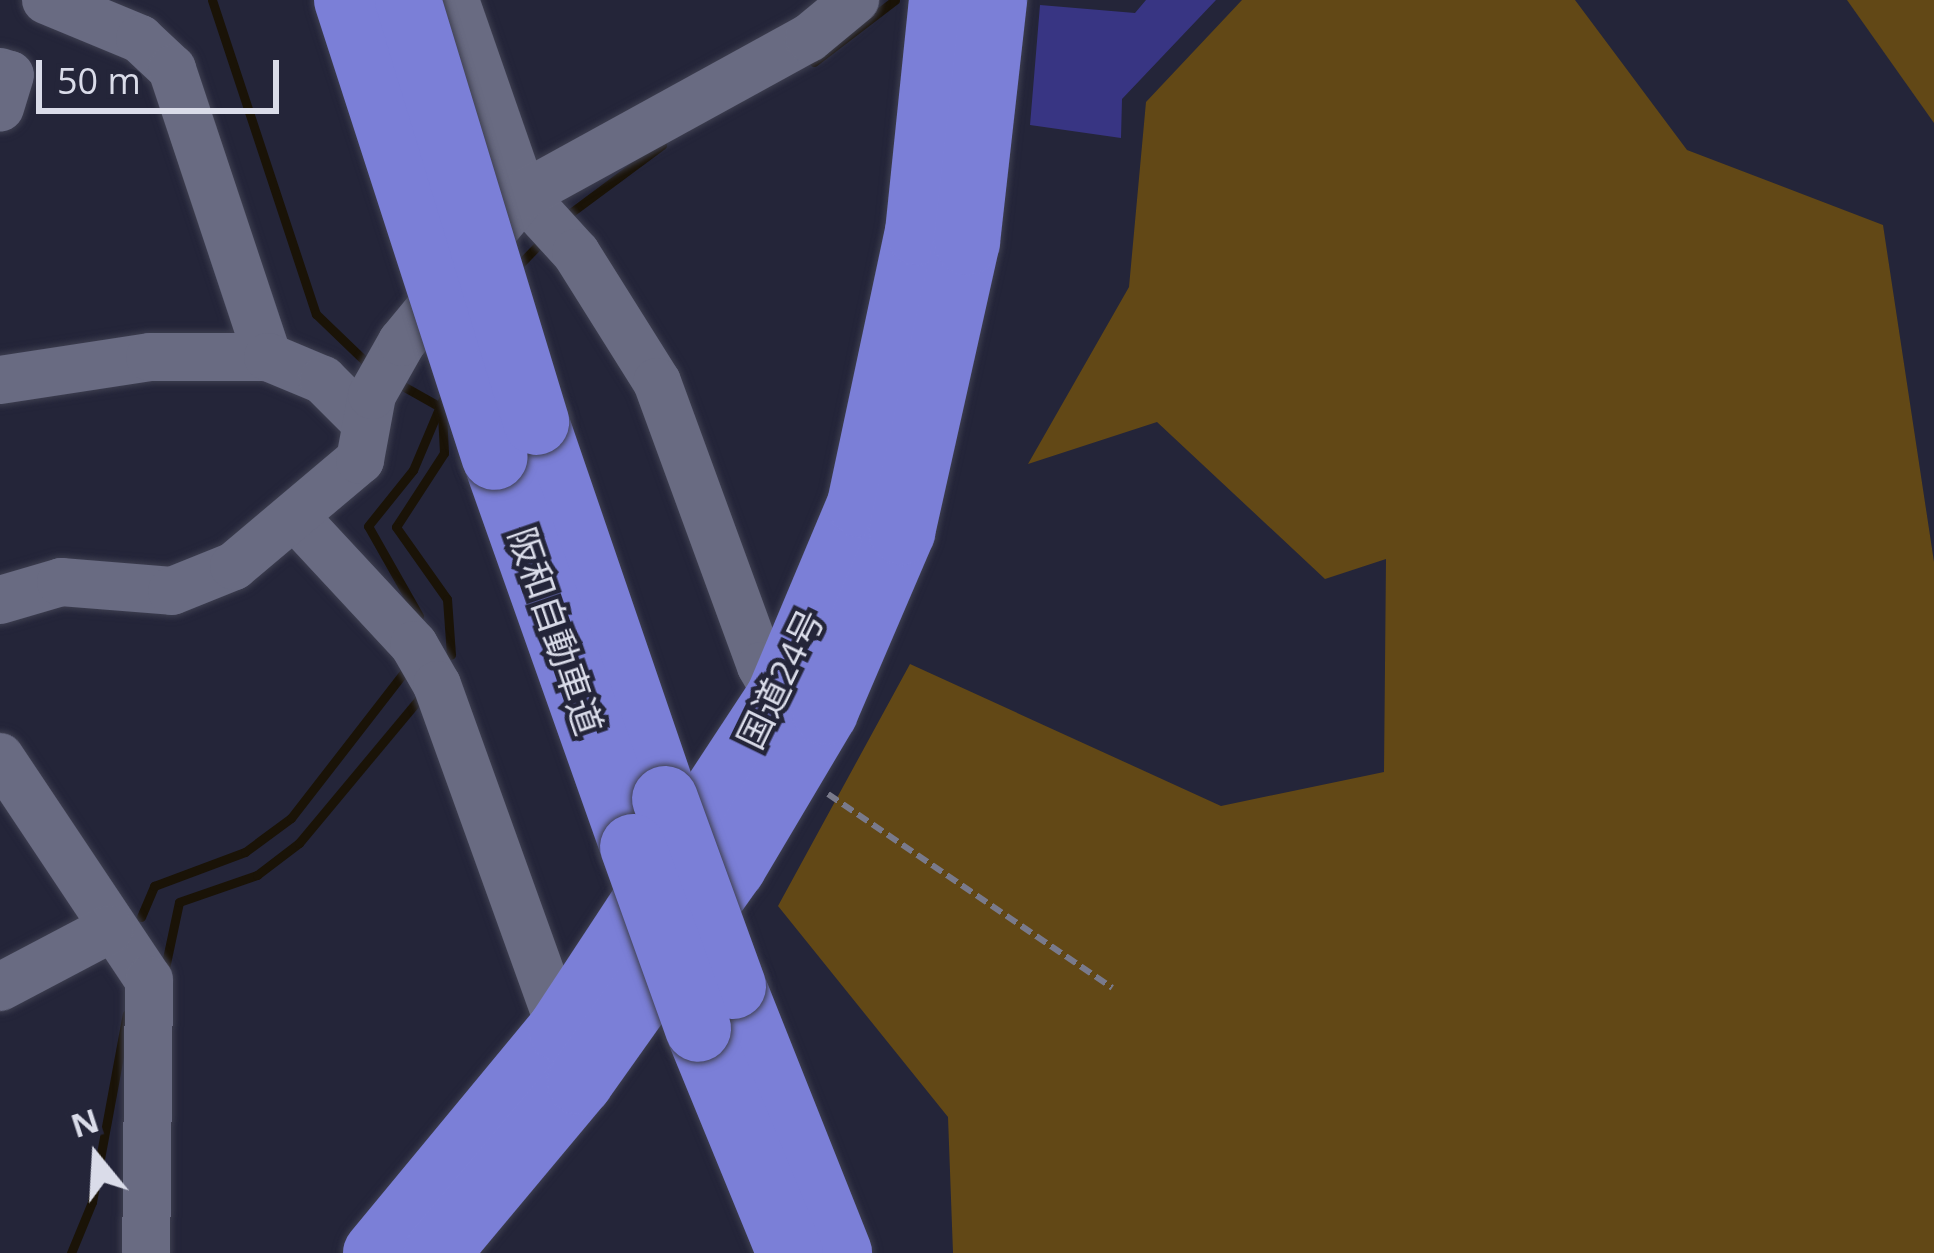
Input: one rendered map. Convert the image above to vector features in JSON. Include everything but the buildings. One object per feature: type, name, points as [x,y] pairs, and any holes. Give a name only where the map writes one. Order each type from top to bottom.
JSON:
[{"type":"highway","name":"阪和自動車道","points":[[346,0],[516,440],[715,1007],[790,1253]]},
{"type":"highway","name":"阪和自動車道","points":[[408,0],[516,440]]},
{"type":"highway","name":"国道24号","points":[[376,1253],[571,1055],[791,769],[802,704],[860,504],[918,232],[942,0]]},
{"type":"highway","name":"国道24号","points":[[437,1253],[802,704],[902,532],[967,242],[994,0]]},
{"type":"highway","name":"阪和自動車道","points":[[715,1007],[839,1253]]},
{"type":"street","points":[[46,0],[140,39],[172,69],[268,357]]},
{"type":"street","points":[[455,0],[530,202],[576,254],[657,382],[802,704]]},
{"type":"street","points":[[0,600],[61,583],[172,591],[234,566],[297,519],[360,460],[367,408],[402,342],[530,202],[809,38],[855,0]]},
{"type":"street","points":[[0,72],[10,76],[0,108]]},
{"type":"street","points":[[0,380],[150,357],[268,357],[323,380],[367,408]]},
{"type":"street","points":[[297,519],[437,685],[571,1055]]},
{"type":"street","points":[[0,757],[153,999],[146,1253]]},
{"type":"street","points":[[0,987],[110,928]]},
{"type":"path","points":[[791,769],[1112,988]]},
{"type":"shaded area","points":[[1242,0],[1575,0],[1687,150],[1883,225],[1934,562],[1934,1253],[953,1253],[948,1117],[778,906],[910,664],[1221,806],[1384,772],[1386,559],[1325,579],[1157,422],[1028,464],[1129,287],[1146,102]]},
{"type":"shaded area","points":[[1847,0],[1934,0],[1934,123]]},
{"type":"waterway","points":[[212,0],[316,314],[370,366]]},
{"type":"waterway","points":[[814,62],[895,0]]},
{"type":"waterway","points":[[565,217],[662,145]]},
{"type":"waterway","points":[[515,269],[545,238]]},
{"type":"waterway","points":[[394,381],[442,408]]},
{"type":"waterway","points":[[419,616],[368,526],[413,470],[446,392]]},
{"type":"waterway","points":[[442,413],[444,453],[396,527],[447,599],[451,655]]},
{"type":"waterway","points":[[141,917],[154,886],[245,852],[291,818],[405,671]]},
{"type":"waterway","points":[[165,968],[179,902],[257,875],[299,843],[419,699]]},
{"type":"waterway","points":[[71,1253],[92,1202],[127,1014]]}]
